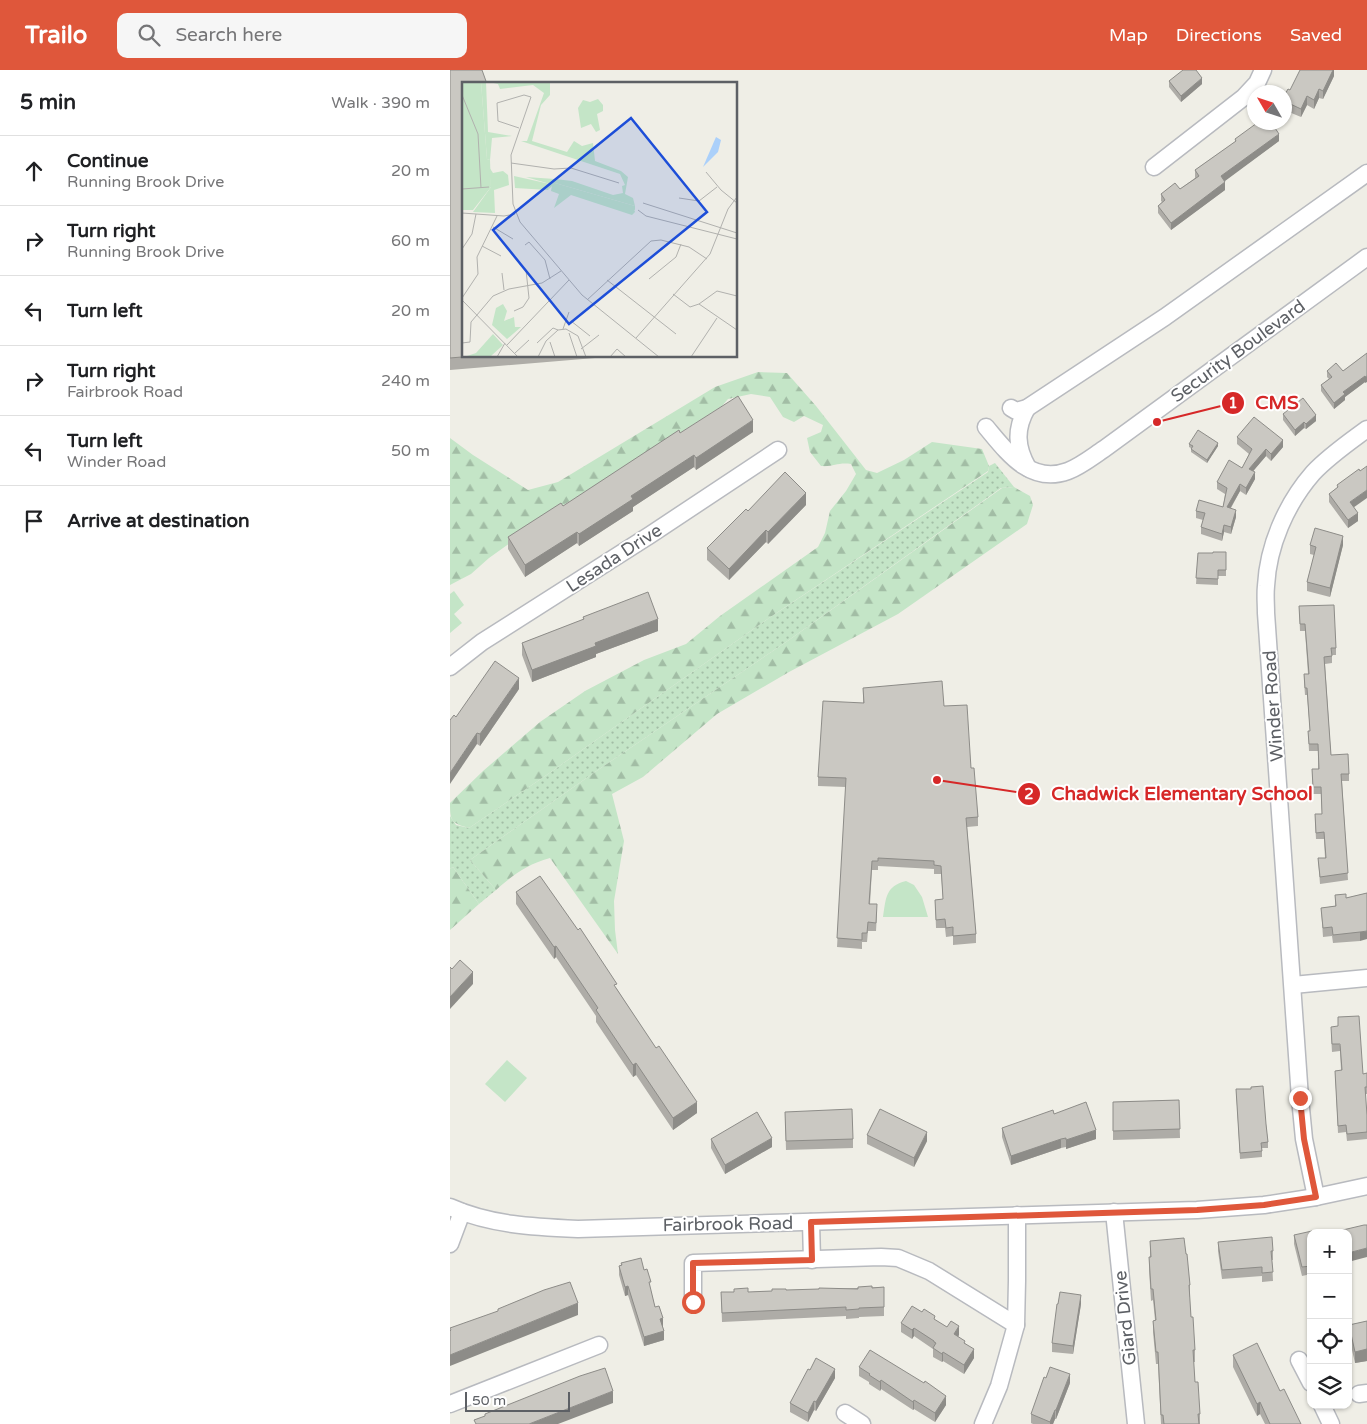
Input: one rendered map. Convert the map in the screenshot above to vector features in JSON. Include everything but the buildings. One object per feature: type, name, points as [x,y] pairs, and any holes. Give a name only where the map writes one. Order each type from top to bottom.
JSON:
[{"type":"street","points":[[1154,167],[1244,97],[1257,83],[1263,70]]},
{"type":"street","points":[[1029,470],[1019,449],[1018,432],[1022,418],[1019,408],[1165,317],[1367,173]]},
{"type":"street","name":"Security Boulevard","points":[[1029,470],[1055,474],[1082,464],[1367,257]]},
{"type":"street","points":[[986,427],[1003,448],[1029,470]]},
{"type":"street","name":"Winder Road","points":[[1316,1197],[1304,1139],[1266,613],[1266,586],[1275,540],[1284,517],[1313,474],[1335,453],[1367,429]]},
{"type":"street","name":"Lesada Drive","points":[[450,667],[482,642],[650,535],[778,450]]},
{"type":"street","points":[[1293,985],[1367,978]]},
{"type":"street","name":"Fairbrook Road","points":[[456,1210],[495,1221],[535,1227],[578,1229],[1197,1210],[1264,1205],[1316,1197],[1367,1186]]},
{"type":"street","points":[[450,1244],[456,1210]]},
{"type":"street","name":"Giard Drive","points":[[1114,1212],[1136,1424]]},
{"type":"street","points":[[983,1424],[999,1386],[1016,1325],[1017,1215]]},
{"type":"street","points":[[811,1222],[812,1260]]},
{"type":"street","points":[[693,1302],[693,1263],[898,1258],[930,1271],[1016,1325]]},
{"type":"street","points":[[450,1404],[599,1345]]},
{"type":"street","points":[[1299,1360],[1307,1376]]},
{"type":"street","points":[[1324,1409],[1331,1424]]},
{"type":"street","points":[[845,1413],[862,1424]]},
{"type":"green space","points":[[758,372],[787,373],[816,406],[866,470],[877,473],[904,460],[932,442],[982,449],[989,466],[988,471],[769,618],[469,828],[455,823],[450,814],[450,803],[483,771],[540,722],[585,691],[644,660],[686,644],[720,616],[818,547],[825,533],[830,511],[846,491],[856,474],[851,464],[821,466],[810,452],[807,438],[821,432],[823,425],[804,416],[794,422],[783,417],[770,397],[751,394],[728,399],[722,406],[560,507],[489,558],[471,574],[450,585],[450,438],[528,490],[558,482],[715,387]]},
{"type":"green space","points":[[995,463],[1014,487],[1001,488],[789,640],[470,860],[496,890],[479,904],[453,867],[450,869],[450,816],[456,825],[469,828],[769,618],[988,472],[989,466]]},
{"type":"green space","points":[[1014,487],[1030,496],[1033,505],[1027,524],[898,614],[789,672],[717,714],[643,777],[612,794],[624,841],[614,901],[618,954],[550,858],[521,871],[496,890],[470,860],[789,640],[1002,488]]},
{"type":"green space","points":[[454,591],[464,605],[454,614],[462,623],[450,633],[450,594]]},
{"type":"green space","points":[[453,867],[479,904],[450,930],[450,869]]},
{"type":"green space","points":[[906,881],[914,885],[922,897],[928,917],[883,917],[886,899],[890,890],[899,883]]},
{"type":"green space","points":[[507,1060],[527,1078],[505,1102],[485,1084]]},
{"type":"place","name":"CMS","points":[[1157,422]]},
{"type":"place","name":"Chadwick Elementary School","points":[[937,780]]},
{"type":"route","points":[[693,1302],[693,1263],[812,1260],[811,1222],[1197,1210],[1264,1205],[1316,1197],[1304,1139],[1300,1098]]}]
